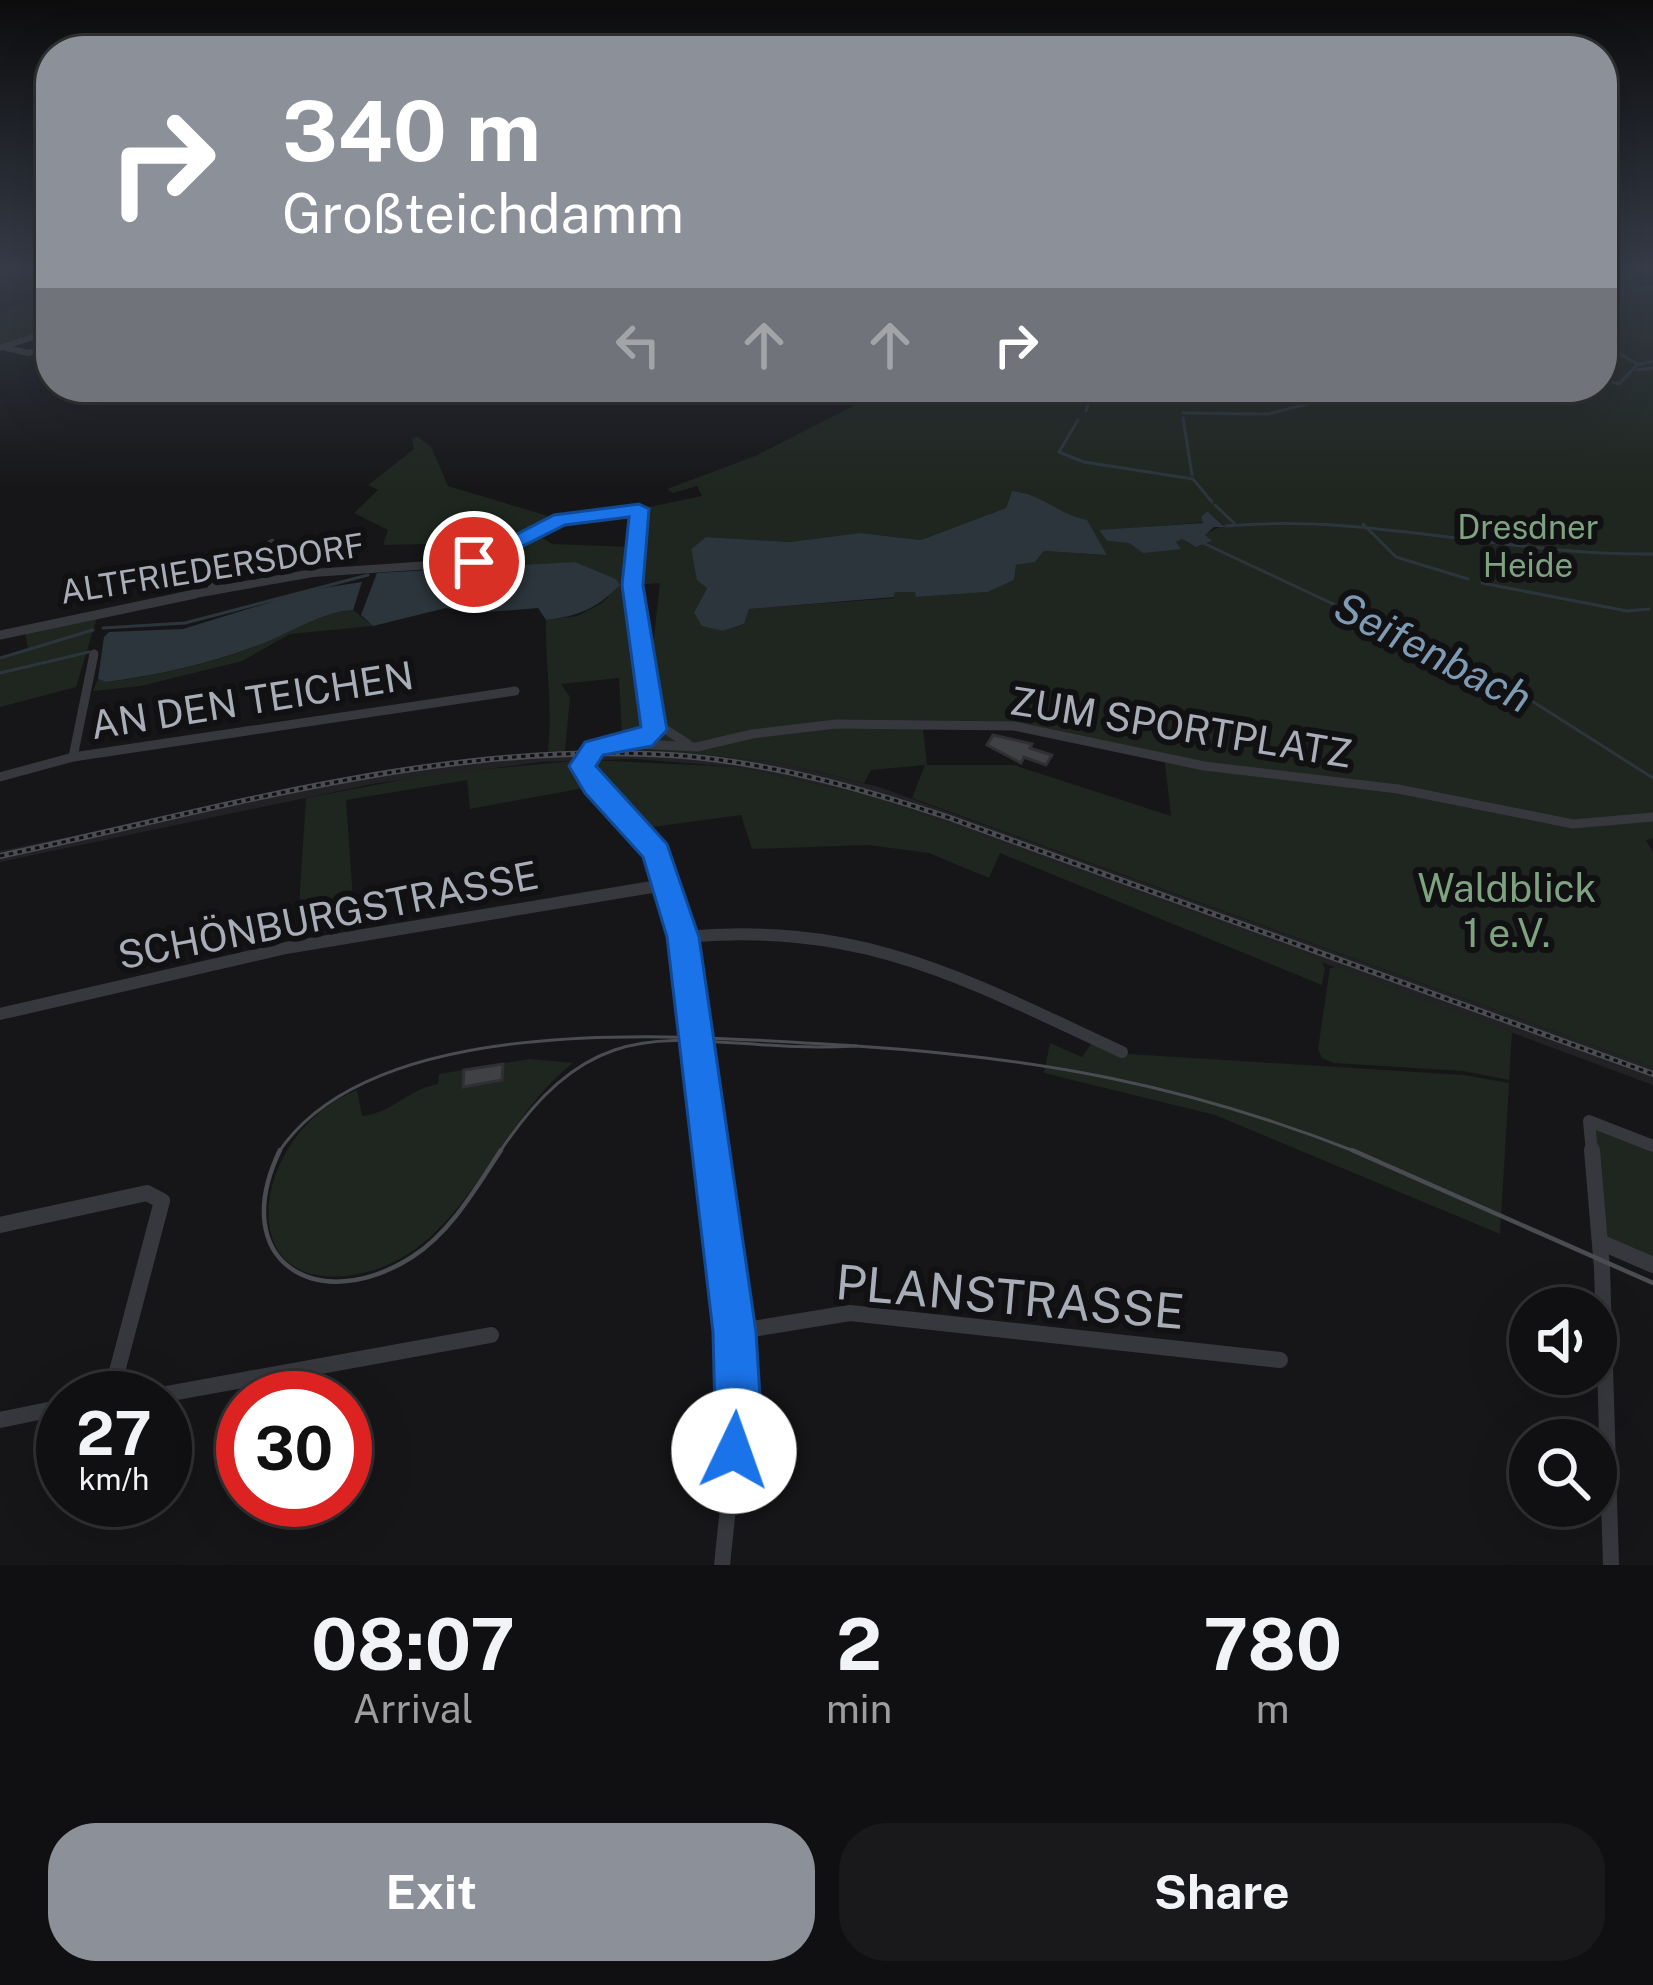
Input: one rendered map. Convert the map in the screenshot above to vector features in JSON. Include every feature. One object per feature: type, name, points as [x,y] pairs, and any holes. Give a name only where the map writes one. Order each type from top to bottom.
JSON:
[{"type":"street","points":[[2,347],[36,351]]},
{"type":"street","name":"ALTFRIEDERSDORF","points":[[0,634],[313,573],[474,562],[561,519],[639,509],[632,585],[654,720]]},
{"type":"street","points":[[209,590],[272,543]]},
{"type":"street","points":[[73,758],[94,654]]},
{"type":"street","name":"AN DEN TEICHEN","points":[[0,777],[73,758],[515,691]]},
{"type":"street","points":[[654,720],[654,730],[643,740],[595,748],[582,766],[656,852],[670,884],[683,937],[734,1332],[738,1413],[722,1565]]},
{"type":"street","points":[[654,720],[665,734],[697,747]]},
{"type":"street","name":"ZUM SPORTPLATZ","points":[[622,744],[697,747],[752,734],[836,724],[1014,726],[1204,766],[1398,789],[1573,824],[1653,817]]},
{"type":"street","name":"SCHÖNBURGSTRASSE","points":[[0,1014],[286,948],[670,884]]},
{"type":"street","points":[[683,937],[742,932],[815,936],[897,956],[1122,1052]]},
{"type":"street","points":[[1611,1565],[1600,1251],[1589,1121],[1653,1146]]},
{"type":"street","points":[[0,1225],[147,1193],[162,1201],[117,1371]]},
{"type":"street","points":[[1600,1251],[1653,1264]]},
{"type":"street","name":"PLANSTRASSE","points":[[734,1332],[850,1313],[1280,1360]]},
{"type":"street","points":[[192,1389],[491,1335]]},
{"type":"street","points":[[0,1420],[36,1413]]},
{"type":"shaded area","points":[[1012,491],[1087,520],[1107,555],[1044,551],[1035,562],[1016,565],[1014,580],[988,592],[916,597],[915,592],[895,592],[894,597],[749,609],[744,624],[723,631],[702,626],[694,613],[707,588],[697,580],[691,549],[706,537],[790,542],[860,533],[921,540],[1006,508]]},
{"type":"shaded area","points":[[1207,511],[1225,527],[1214,527],[1205,535],[1212,541],[1196,547],[1182,539],[1176,542],[1181,549],[1143,553],[1129,543],[1107,541],[1099,530],[1203,523],[1201,517]]},
{"type":"shaded area","points":[[575,562],[620,585],[595,606],[568,616],[546,620],[538,608],[476,613],[446,608],[373,626],[361,615],[377,573]]},
{"type":"shaded area","points":[[362,582],[353,610],[319,618],[245,650],[167,672],[106,682],[98,679],[104,637],[109,632],[183,629],[310,590]]},
{"type":"shaded area","points":[[636,749],[778,762],[879,787],[1653,1067],[1653,1085],[873,796],[737,767],[634,759],[541,762],[377,783],[0,862],[0,851],[378,773],[542,752]]},
{"type":"green space","points":[[1617,344],[1653,344],[1653,838],[1646,840],[1653,853],[1653,1067],[912,798],[925,765],[871,770],[864,783],[778,762],[636,749],[622,734],[619,678],[561,684],[570,697],[565,751],[548,752],[546,620],[578,616],[602,603],[619,585],[616,579],[575,562],[484,569],[475,564],[501,553],[473,561],[473,543],[383,545],[388,530],[354,513],[378,490],[368,485],[414,449],[412,438],[418,437],[431,447],[448,486],[558,519],[528,538],[536,534],[552,544],[632,547],[635,569],[639,509],[702,496],[697,486],[673,493],[667,489],[755,456],[861,402],[1617,402]],"holes":[[[1012,491],[1086,520],[1106,555],[1044,551],[1035,562],[1016,565],[1014,580],[988,592],[917,597],[916,592],[894,592],[894,598],[749,609],[743,625],[723,631],[703,626],[694,614],[707,587],[698,580],[691,549],[706,537],[791,542],[860,533],[921,540],[1006,508]],[[1207,511],[1224,525],[1205,534],[1210,542],[1196,547],[1182,539],[1175,541],[1177,549],[1143,552],[1129,543],[1107,541],[1100,531],[1205,522],[1201,517]],[[660,583],[649,673],[633,585]],[[836,723],[1014,726],[1164,755],[1171,816],[1014,765],[927,765],[923,728],[792,730]],[[742,738],[708,746],[684,741]]]},
{"type":"green space","points":[[353,610],[373,626],[290,634],[242,661],[141,686],[93,691],[98,679],[127,679],[207,662],[319,618]]},
{"type":"green space","points":[[98,614],[76,687],[0,707],[0,658],[28,649],[25,631]]},
{"type":"green space","points":[[589,760],[737,767],[873,796],[1320,959],[1325,968],[1322,985],[1000,853],[989,878],[929,853],[868,845],[752,849],[741,815],[645,828],[599,780]]},
{"type":"green space","points":[[574,761],[576,772],[589,787],[470,809],[467,780],[346,800],[355,928],[297,937],[306,798],[433,774]]},
{"type":"green space","points":[[1330,968],[1512,1032],[1509,1080],[1322,1058],[1318,1049]]},
{"type":"green space","points":[[1050,1043],[1082,1057],[1091,1044],[1113,1053],[1464,1075],[1509,1083],[1500,1234],[1215,1115],[1044,1073]]},
{"type":"green space","points":[[529,1059],[573,1063],[522,1117],[478,1181],[428,1239],[398,1260],[363,1273],[319,1275],[289,1263],[273,1239],[268,1208],[276,1174],[294,1141],[321,1111],[357,1090],[362,1116],[373,1114],[438,1084],[439,1074]]},
{"type":"green space","points":[[1595,1127],[1653,1150],[1653,1260],[1606,1239]]},
{"type":"building","points":[[993,735],[1032,744],[1030,748],[1052,755],[1046,765],[1024,757],[1021,763],[987,745]]},
{"type":"building","points":[[503,1064],[502,1080],[463,1087],[464,1070]]},
{"type":"waterway","points":[[1617,353],[1637,364]]},
{"type":"waterway","points":[[1617,383],[1637,365],[1653,361]]},
{"type":"waterway","points":[[1637,370],[1653,368]]},
{"type":"waterway","points":[[1086,411],[1089,402]]},
{"type":"waterway","points":[[1183,413],[1268,414],[1315,402]]},
{"type":"waterway","points":[[1183,418],[1192,475]]},
{"type":"waterway","points":[[1078,420],[1059,452],[1084,462],[1193,479],[1212,502]]},
{"type":"waterway","points":[[1215,505],[1235,524]]},
{"type":"waterway","points":[[1363,524],[1367,528]]},
{"type":"waterway","points":[[1226,526],[1367,528]]},
{"type":"waterway","points":[[1367,528],[1546,549],[1653,554]]},
{"type":"waterway","points":[[1367,528],[1396,557],[1468,579]]},
{"type":"waterway","name":"Seifenbach","points":[[1203,543],[1444,656],[1472,663],[1653,778]]},
{"type":"waterway","points":[[103,628],[185,623],[368,575]]},
{"type":"waterway","points":[[1482,583],[1627,611],[1649,609]]},
{"type":"waterway","points":[[0,658],[93,630]]},
{"type":"waterway","points":[[0,673],[89,652]]},
{"type":"tram line","points":[[279,1152],[325,1106],[388,1073],[463,1052],[631,1037],[856,1046]]},
{"type":"tram line","points":[[499,1153],[539,1101],[578,1068],[617,1049],[657,1041],[856,1046]]},
{"type":"tram line","points":[[856,1046],[988,1058],[1112,1079],[1234,1109],[1357,1152]]},
{"type":"tram line","points":[[279,1152],[266,1189],[265,1222],[273,1249],[290,1268],[315,1279],[344,1281],[377,1274],[426,1247],[462,1208],[501,1150]]},
{"type":"tram line","points":[[1352,1150],[1357,1152]]},
{"type":"tram line","points":[[1357,1152],[1653,1283]]},
{"type":"railway","points":[[0,856],[339,781],[425,767],[598,753],[718,760],[819,779],[950,818],[1653,1074]]},
{"type":"route","points":[[474,562],[561,519],[639,509],[632,585],[654,730],[643,740],[595,748],[582,766],[656,852],[670,884],[683,937],[734,1332],[738,1413],[734,1451]]},
{"type":"park label","name":"Dresdner Heide","points":[[1528,546]]},
{"type":"park label","name":"Waldblick 1 e.V.","points":[[1507,910]]}]
